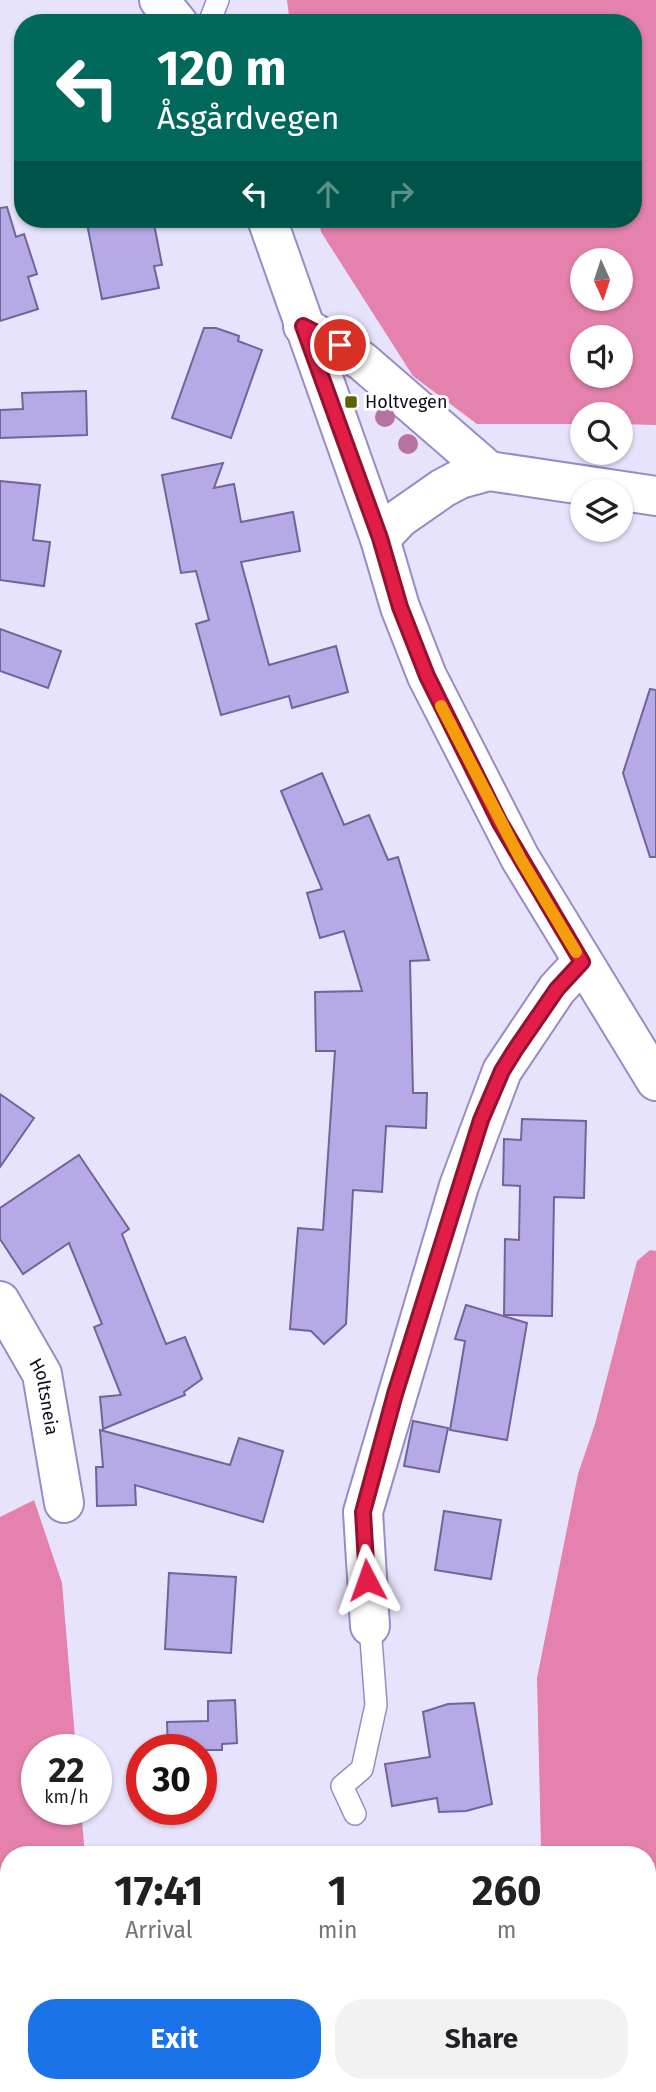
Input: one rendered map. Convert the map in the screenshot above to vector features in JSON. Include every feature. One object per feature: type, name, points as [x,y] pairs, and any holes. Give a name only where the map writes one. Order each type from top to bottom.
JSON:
[{"type":"street","points":[[159,0],[171,14]]},
{"type":"street","points":[[270,228],[380,538],[400,607],[455,735],[520,858],[656,1081]]},
{"type":"street","points":[[303,326],[362,361],[488,471]]},
{"type":"street","points":[[380,538],[400,518],[443,488],[460,479],[488,471],[656,496]]},
{"type":"street","points":[[370,1626],[363,1512],[459,1186],[502,1071],[557,989],[582,962]]},
{"type":"street","name":"Holtsneia","points":[[0,1301],[42,1374],[64,1503]]},
{"type":"lane","points":[[355,1814],[342,1786],[362,1769],[376,1705],[370,1626]]},
{"type":"shaded area","points":[[287,0],[656,0],[656,425],[633,424],[633,402],[570,402],[570,424],[477,424],[413,376],[320,228],[642,228],[642,14],[289,14]]},
{"type":"shaded area","points":[[650,1250],[656,1251],[656,1846],[541,1846],[537,1678],[578,1474],[595,1424],[637,1261]]},
{"type":"shaded area","points":[[34,1500],[62,1583],[75,1734],[21,1734],[21,1825],[82,1825],[84,1846],[0,1846],[0,1517]]},
{"type":"building","points":[[7,207],[16,237],[24,234],[37,274],[28,277],[38,309],[0,321],[0,208]]},
{"type":"building","points":[[88,228],[155,228],[162,265],[154,266],[159,288],[102,299]]},
{"type":"building","points":[[204,328],[216,328],[239,336],[238,341],[262,350],[231,438],[172,418]]},
{"type":"building","points":[[86,391],[87,435],[0,438],[0,410],[23,409],[22,393]]},
{"type":"building","points":[[223,463],[214,488],[234,484],[241,522],[293,512],[300,551],[241,562],[269,665],[336,646],[348,692],[292,708],[289,696],[221,715],[196,624],[209,620],[196,571],[181,573],[162,475]]},
{"type":"building","points":[[0,481],[40,485],[33,540],[50,542],[44,586],[0,580]]},
{"type":"building","points":[[0,629],[61,651],[48,688],[0,671]]},
{"type":"building","points":[[650,689],[656,690],[656,857],[650,857],[623,773]]},
{"type":"building","points":[[322,773],[344,825],[369,815],[388,860],[398,857],[429,960],[410,961],[413,1093],[427,1093],[426,1128],[386,1126],[382,1192],[353,1190],[346,1324],[324,1344],[311,1331],[290,1329],[298,1228],[323,1230],[335,1051],[316,1051],[315,992],[362,991],[344,931],[320,938],[307,893],[322,889],[281,791]]},
{"type":"building","points":[[0,1094],[34,1118],[0,1167]]},
{"type":"building","points":[[522,1119],[586,1121],[584,1198],[554,1197],[552,1316],[504,1315],[505,1239],[519,1240],[520,1186],[503,1185],[504,1139],[521,1140]]},
{"type":"building","points":[[79,1155],[129,1229],[122,1234],[166,1344],[185,1337],[202,1379],[184,1392],[185,1395],[103,1429],[100,1397],[121,1395],[94,1327],[102,1324],[69,1243],[23,1274],[0,1239],[0,1208]]},
{"type":"building","points":[[466,1305],[527,1323],[507,1440],[450,1430],[465,1341],[455,1339]]},
{"type":"building","points":[[413,1421],[448,1428],[439,1472],[404,1466]]},
{"type":"building","points":[[100,1430],[230,1465],[239,1438],[283,1451],[263,1522],[135,1485],[136,1505],[97,1506],[96,1467],[103,1467]]},
{"type":"building","points":[[444,1511],[501,1520],[491,1579],[435,1570]]},
{"type":"building","points":[[169,1573],[236,1577],[231,1653],[165,1649]]},
{"type":"building","points":[[235,1700],[237,1743],[222,1744],[222,1750],[217,1750],[217,1734],[167,1734],[167,1722],[208,1721],[208,1701]]},
{"type":"building","points":[[474,1703],[492,1804],[466,1811],[439,1812],[437,1798],[392,1806],[385,1764],[430,1757],[423,1712],[448,1704]]},
{"type":"slow traffic","points":[[441,706],[491,806],[576,952]]},
{"type":"place","name":"Holtvegen","points":[[351,402]]},
{"type":"route","points":[[340,345],[303,326],[380,538],[400,607],[427,676],[500,823],[582,962],[557,989],[529,1028],[502,1071],[481,1120],[418,1328],[395,1394],[363,1512],[367,1580]]}]
